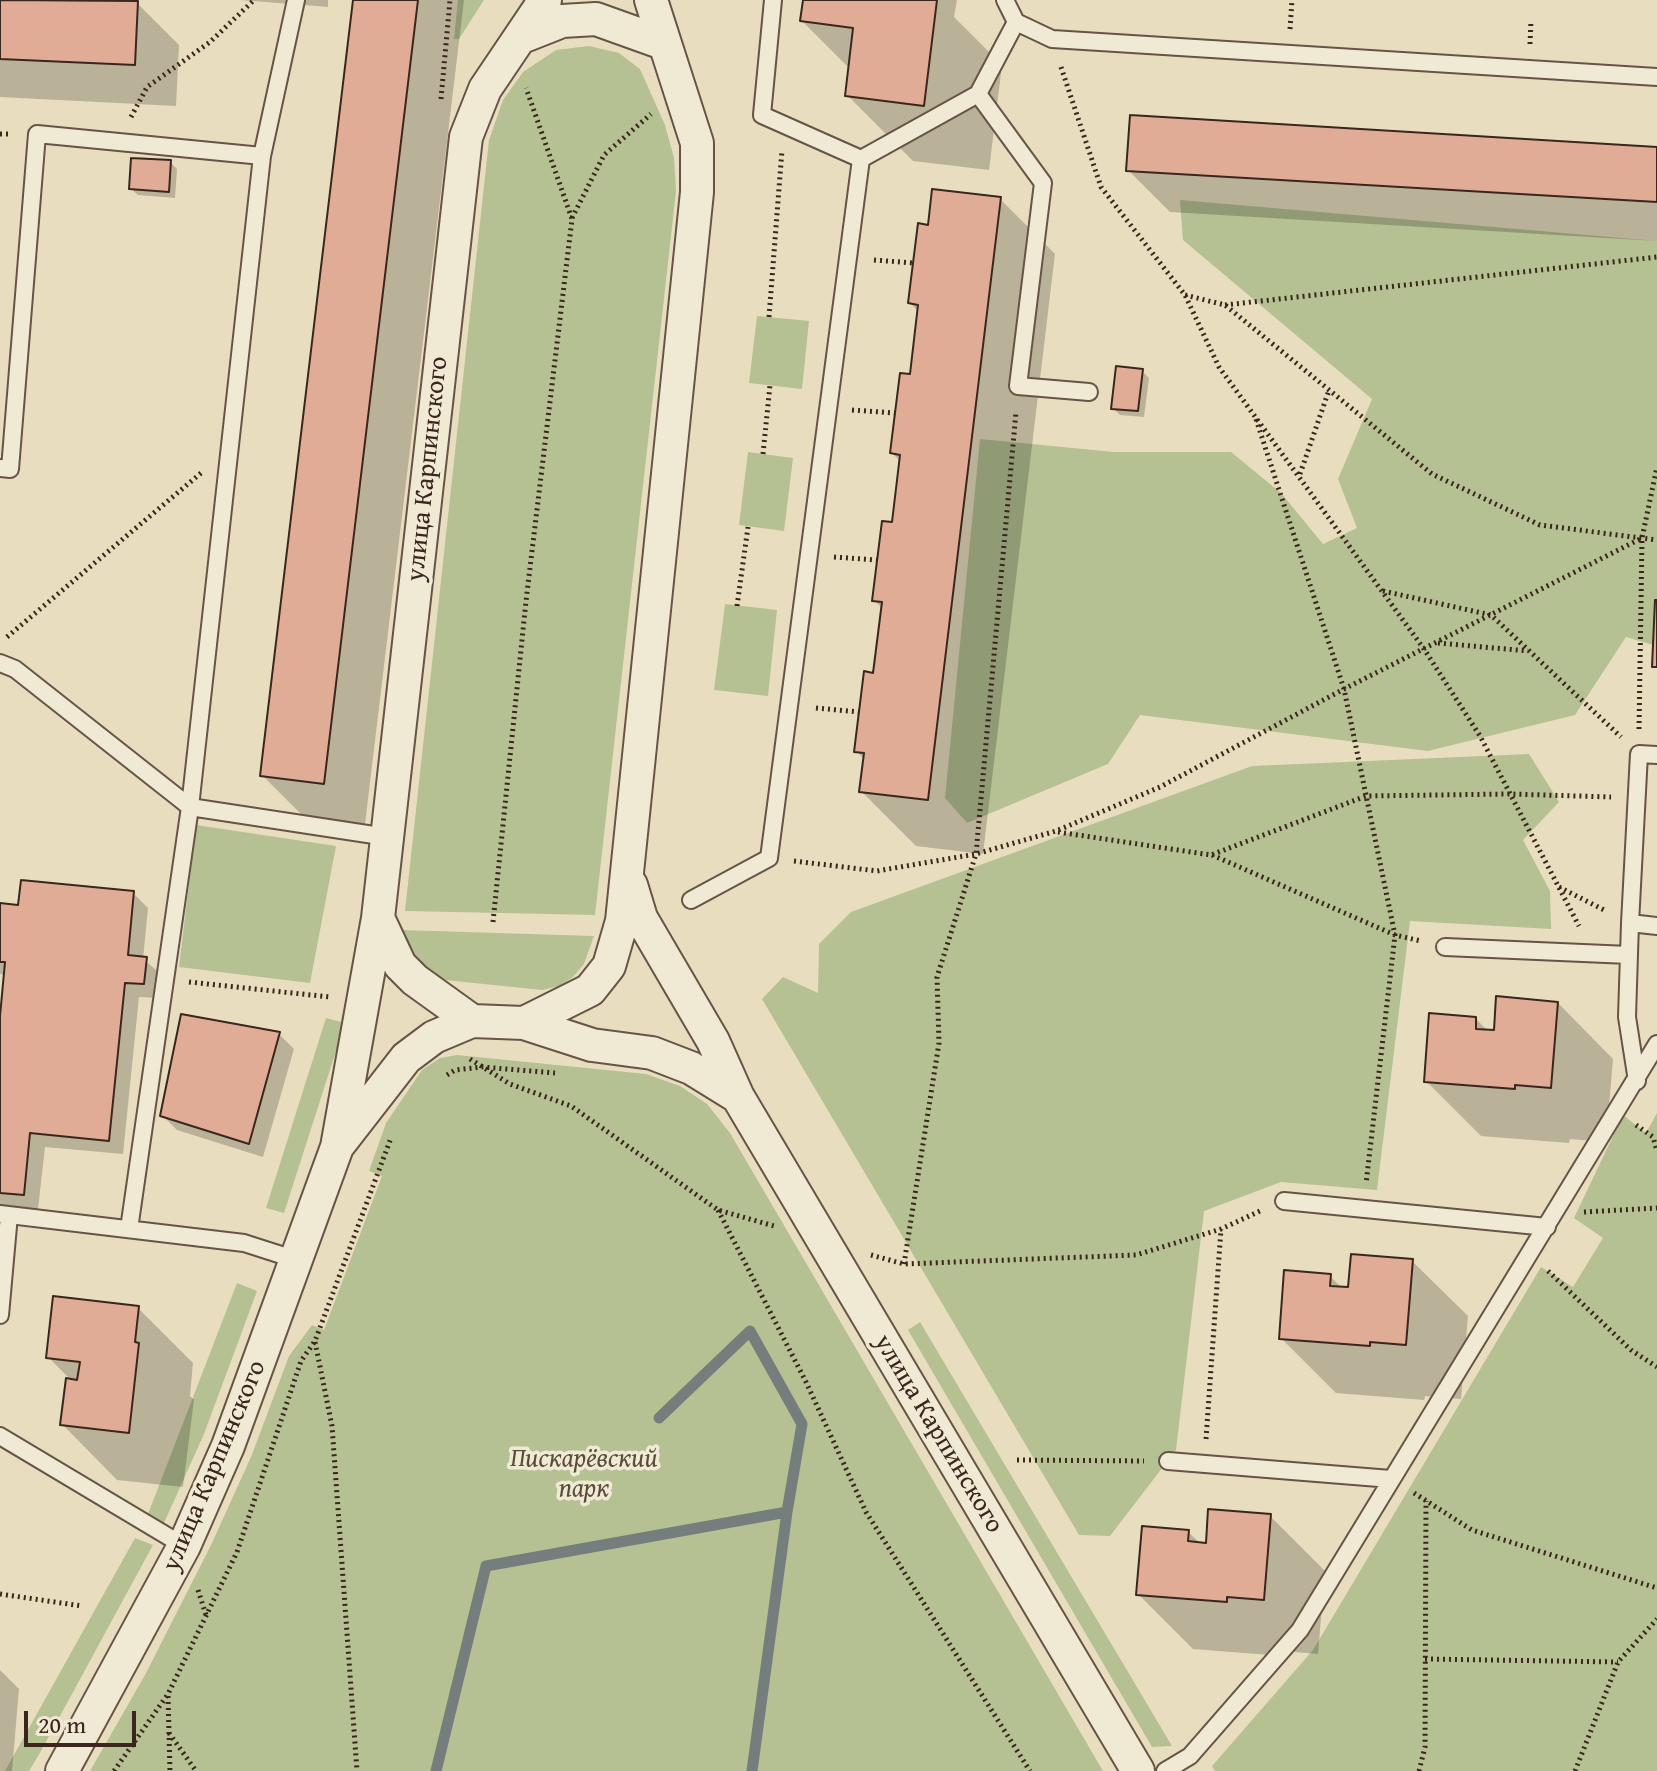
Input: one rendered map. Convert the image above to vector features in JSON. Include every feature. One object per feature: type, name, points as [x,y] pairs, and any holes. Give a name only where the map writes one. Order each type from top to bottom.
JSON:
[{"type":"street","name":"улица Карпинского","points":[[62,1771],[184,1546],[234,1432],[337,1147],[378,918],[466,137],[485,89],[519,43],[545,0]]},
{"type":"street","name":"улица Карпинского","points":[[524,1023],[590,990],[609,966],[618,943],[628,875],[697,192],[697,143],[651,0]]},
{"type":"street","points":[[519,43],[562,21],[596,19],[663,43]]},
{"type":"street","name":"улица Карпинского","points":[[628,875],[641,918],[713,1041],[738,1097],[1138,1771]]},
{"type":"street","points":[[378,918],[400,965],[415,980],[472,1021],[524,1023]]},
{"type":"street","name":"улица Карпинского","points":[[337,1147],[406,1058],[434,1037],[472,1021]]},
{"type":"street","name":"улица Карпинского","points":[[524,1023],[592,1045],[652,1053],[691,1068],[738,1097]]},
{"type":"lane","points":[[129,1229],[190,807],[262,156],[296,0]]},
{"type":"lane","points":[[773,0],[762,115],[861,159]]},
{"type":"lane","points":[[1005,0],[1016,22],[1052,39],[1657,77]]},
{"type":"lane","points":[[861,159],[978,94],[1016,22]]},
{"type":"lane","points":[[978,94],[1043,183],[1018,386],[1089,392]]},
{"type":"lane","points":[[0,468],[10,469],[37,134],[262,156]]},
{"type":"lane","points":[[691,900],[769,858],[861,159]]},
{"type":"lane","points":[[0,663],[15,669],[190,807],[387,837]]},
{"type":"lane","points":[[1637,1081],[1627,1017],[1636,798],[1639,754],[1657,755]]},
{"type":"lane","points":[[1630,923],[1657,926]]},
{"type":"lane","points":[[1445,947],[1629,955]]},
{"type":"lane","points":[[1165,1771],[1190,1756],[1300,1630],[1657,1044]]},
{"type":"lane","points":[[1284,1201],[1551,1220]]},
{"type":"lane","points":[[0,1315],[5,1214],[244,1243],[297,1260]]},
{"type":"lane","points":[[0,1436],[184,1546]]},
{"type":"lane","points":[[1168,1461],[1391,1479]]},
{"type":"path","points":[[118,142],[147,87],[210,42],[254,0]]},
{"type":"path","points":[[440,111],[450,0]]},
{"type":"path","points":[[1052,39],[1101,187],[1185,295],[1219,367],[1383,591],[1480,736],[1595,955]]},
{"type":"path","points":[[519,43],[572,219]]},
{"type":"path","points":[[493,922],[526,601],[572,219],[604,155],[679,91]]},
{"type":"path","points":[[769,317],[784,125]]},
{"type":"path","points":[[1185,295],[1225,305],[1657,257]]},
{"type":"path","points":[[848,258],[913,263]]},
{"type":"path","points":[[1225,305],[1432,474],[1540,525],[1657,540]]},
{"type":"path","points":[[763,454],[770,385]]},
{"type":"path","points":[[904,1264],[939,1043],[937,977],[976,854],[1018,386]]},
{"type":"path","points":[[1299,475],[1329,390]]},
{"type":"path","points":[[828,408],[895,413]]},
{"type":"path","points":[[1255,415],[1344,689],[1395,935],[1363,1209]]},
{"type":"path","points":[[0,643],[230,449]]},
{"type":"path","points":[[1639,754],[1642,538],[1657,467]]},
{"type":"path","points":[[737,606],[748,527]]},
{"type":"path","points":[[769,858],[877,871],[976,854],[1056,831],[1160,787],[1344,689],[1642,538]]},
{"type":"path","points":[[808,555],[877,560]]},
{"type":"path","points":[[1383,591],[1491,615],[1639,754]]},
{"type":"path","points":[[1437,643],[1529,651]]},
{"type":"path","points":[[789,706],[859,712]]},
{"type":"path","points":[[1211,855],[1366,796],[1510,794],[1636,798]]},
{"type":"path","points":[[1056,831],[1211,855],[1395,935],[1445,947]]},
{"type":"path","points":[[1558,886],[1630,923]]},
{"type":"path","points":[[166,979],[321,998],[365,994]]},
{"type":"path","points":[[434,1037],[510,1084],[571,1106],[718,1210],[904,1264],[1136,1255],[1221,1229],[1284,1201]]},
{"type":"path","points":[[436,1082],[455,1070],[482,1067],[557,1073]]},
{"type":"path","points":[[114,1771],[168,1694],[237,1552],[301,1361],[315,1341],[397,1124]]},
{"type":"path","points":[[1551,1220],[1657,1208]]},
{"type":"path","points":[[718,1210],[806,1382],[866,1512],[1030,1771]]},
{"type":"path","points":[[1204,1464],[1221,1229]]},
{"type":"path","points":[[1530,1254],[1631,1350],[1657,1367]]},
{"type":"path","points":[[315,1341],[332,1426],[357,1771]]},
{"type":"path","points":[[1017,1460],[1168,1461]]},
{"type":"path","points":[[1391,1479],[1472,1530],[1657,1588]]},
{"type":"path","points":[[1419,1771],[1425,1747],[1426,1501]]},
{"type":"path","points":[[0,1594],[82,1606]]},
{"type":"path","points":[[1575,1771],[1618,1662],[1657,1619]]},
{"type":"path","points":[[1425,1659],[1618,1662]]},
{"type":"path","points":[[168,1694],[170,1771]]},
{"type":"path","points":[[169,1732],[196,1771]]},
{"type":"green space","points":[[458,0],[484,0],[459,39],[454,39]]},
{"type":"green space","points":[[589,46],[619,53],[640,69],[665,125],[674,158],[676,191],[595,915],[405,911],[489,140],[503,100],[523,72],[556,50]]},
{"type":"green space","points":[[1180,200],[1657,241],[1657,600],[1653,645],[1626,637],[1575,715],[1428,751],[1140,715],[1108,764],[967,823],[945,798],[980,439],[1114,452],[1231,452],[1281,493],[1323,544],[1357,528],[1338,479],[1372,399],[1183,240]]},
{"type":"green space","points":[[757,316],[809,321],[802,389],[749,383]]},
{"type":"green space","points":[[748,452],[793,458],[784,531],[739,525]]},
{"type":"green space","points":[[725,604],[777,610],[768,696],[714,690]]},
{"type":"green space","points":[[1529,754],[1559,802],[1523,840],[1550,891],[1551,929],[1410,921],[1377,1190],[1281,1182],[1204,1211],[1176,1450],[1110,1536],[1079,1535],[762,999],[783,977],[818,993],[819,944],[851,912],[1252,766]]},
{"type":"green space","points":[[196,825],[336,846],[310,983],[179,967]]},
{"type":"green space","points":[[401,930],[594,936],[584,964],[573,977],[559,986],[542,990],[445,980],[430,974],[416,963]]},
{"type":"green space","points":[[326,1018],[345,1023],[284,1213],[266,1208]]},
{"type":"green space","name":"Пискарёвский парк","points":[[457,1055],[646,1074],[680,1086],[707,1104],[730,1133],[1103,1771],[90,1771],[145,1675],[211,1545],[251,1457],[289,1356],[312,1325],[324,1330],[382,1176],[369,1171],[386,1123],[422,1070],[440,1058]]},
{"type":"green space","points":[[1657,1113],[1657,1771],[1215,1771],[1212,1766],[1313,1650],[1541,1267],[1573,1287],[1603,1238],[1574,1218],[1623,1115],[1646,1133]]},
{"type":"green space","points":[[237,1283],[257,1291],[204,1434],[164,1523],[148,1514]]},
{"type":"green space","points":[[920,1322],[1172,1746],[1152,1747],[908,1330]]},
{"type":"green space","points":[[135,1538],[153,1545],[41,1751],[29,1771],[5,1771]]},
{"type":"building","points":[[0,0],[138,1],[135,65],[0,59]]},
{"type":"building","points":[[353,0],[418,0],[324,784],[260,776]]},
{"type":"building","points":[[803,0],[937,0],[924,106],[845,96],[853,28],[800,21]]},
{"type":"building","points":[[1130,115],[1657,147],[1657,202],[1126,171]]},
{"type":"building","points":[[131,158],[171,160],[169,192],[129,189]]},
{"type":"building","points":[[932,189],[1001,197],[928,800],[859,792],[864,753],[854,752],[864,671],[873,673],[882,602],[872,601],[882,521],[892,522],[900,455],[890,453],[900,373],[910,374],[918,305],[908,303],[918,223],[928,225]]},
{"type":"building","points":[[1116,366],[1143,369],[1138,411],[1111,409]]},
{"type":"building","points":[[1655,600],[1657,667],[1652,667]]},
{"type":"building","points":[[21,880],[134,891],[128,955],[147,957],[144,984],[125,983],[109,1141],[30,1133],[24,1195],[0,1193],[0,1016],[5,962],[0,962],[0,903],[18,905]]},
{"type":"building","points":[[1496,996],[1558,1002],[1551,1088],[1515,1085],[1515,1089],[1424,1082],[1429,1013],[1476,1017],[1476,1029],[1494,1030]]},
{"type":"building","points":[[181,1014],[280,1032],[249,1144],[160,1116]]},
{"type":"building","points":[[1351,1254],[1413,1259],[1406,1345],[1370,1342],[1370,1346],[1279,1339],[1284,1270],[1331,1274],[1330,1286],[1348,1287]]},
{"type":"building","points":[[53,1296],[139,1306],[135,1342],[139,1343],[129,1433],[60,1425],[66,1378],[77,1380],[80,1362],[46,1358]]},
{"type":"building","points":[[1208,1509],[1271,1514],[1264,1600],[1227,1597],[1227,1602],[1136,1595],[1142,1526],[1189,1530],[1188,1541],[1206,1543]]},
{"type":"waterway","points":[[659,1418],[750,1331],[802,1424],[787,1512]]},
{"type":"waterway","points":[[436,1771],[486,1566],[787,1512],[752,1771]]}]
